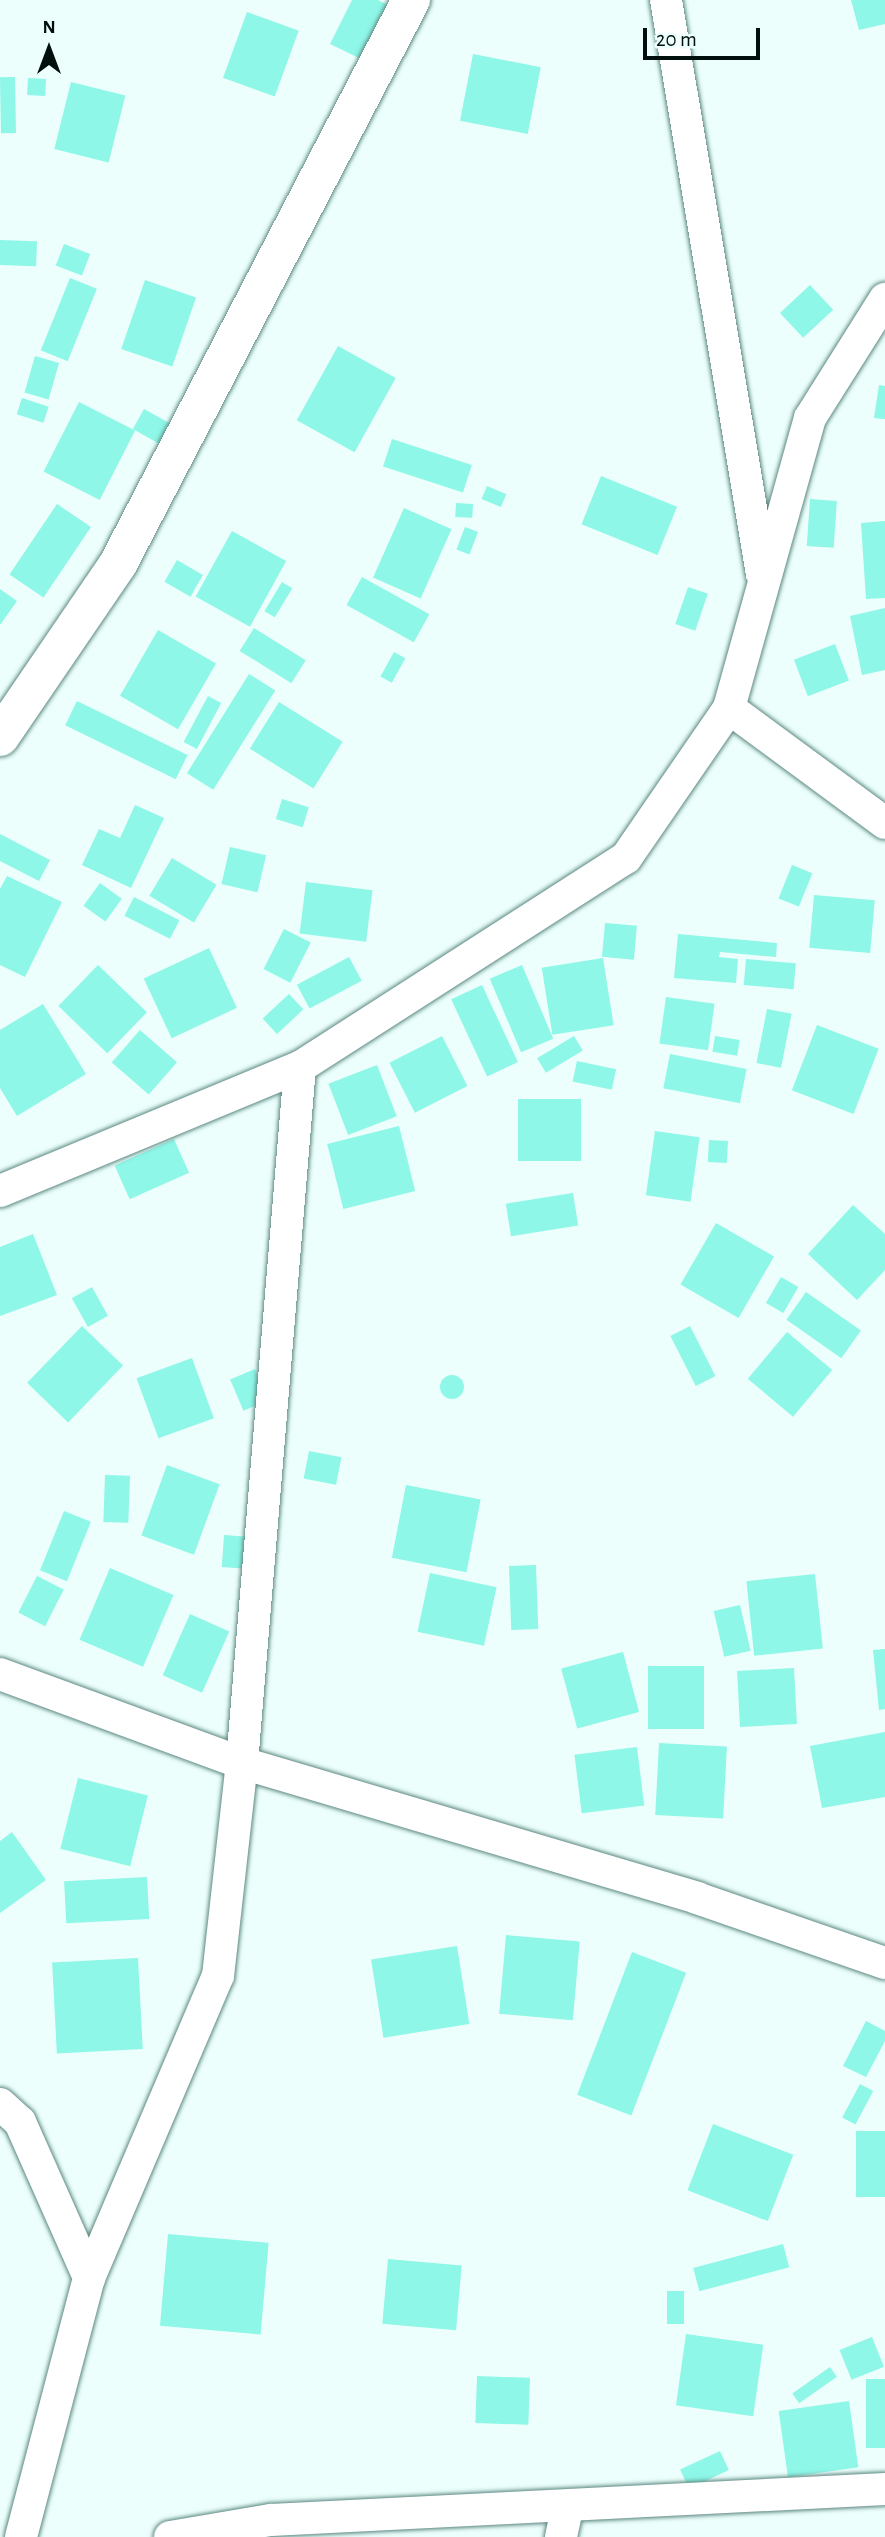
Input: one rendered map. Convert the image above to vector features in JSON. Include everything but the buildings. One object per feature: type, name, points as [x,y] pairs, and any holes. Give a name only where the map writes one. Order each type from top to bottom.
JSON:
[{"type":"street","points":[[0,737],[118,564],[411,0]]},
{"type":"street","points":[[666,0],[763,582]]},
{"type":"street","points":[[0,1191],[300,1067],[626,858],[729,708],[810,418],[885,299]]},
{"type":"street","points":[[729,708],[885,823]]},
{"type":"street","points":[[21,2537],[89,2278],[218,1976],[242,1763],[300,1067]]},
{"type":"street","points":[[0,1674],[242,1763],[696,1898],[885,1963]]},
{"type":"street","points":[[0,2104],[20,2122],[89,2278]]},
{"type":"street","points":[[170,2537],[271,2520],[564,2522],[885,2489]]}]
